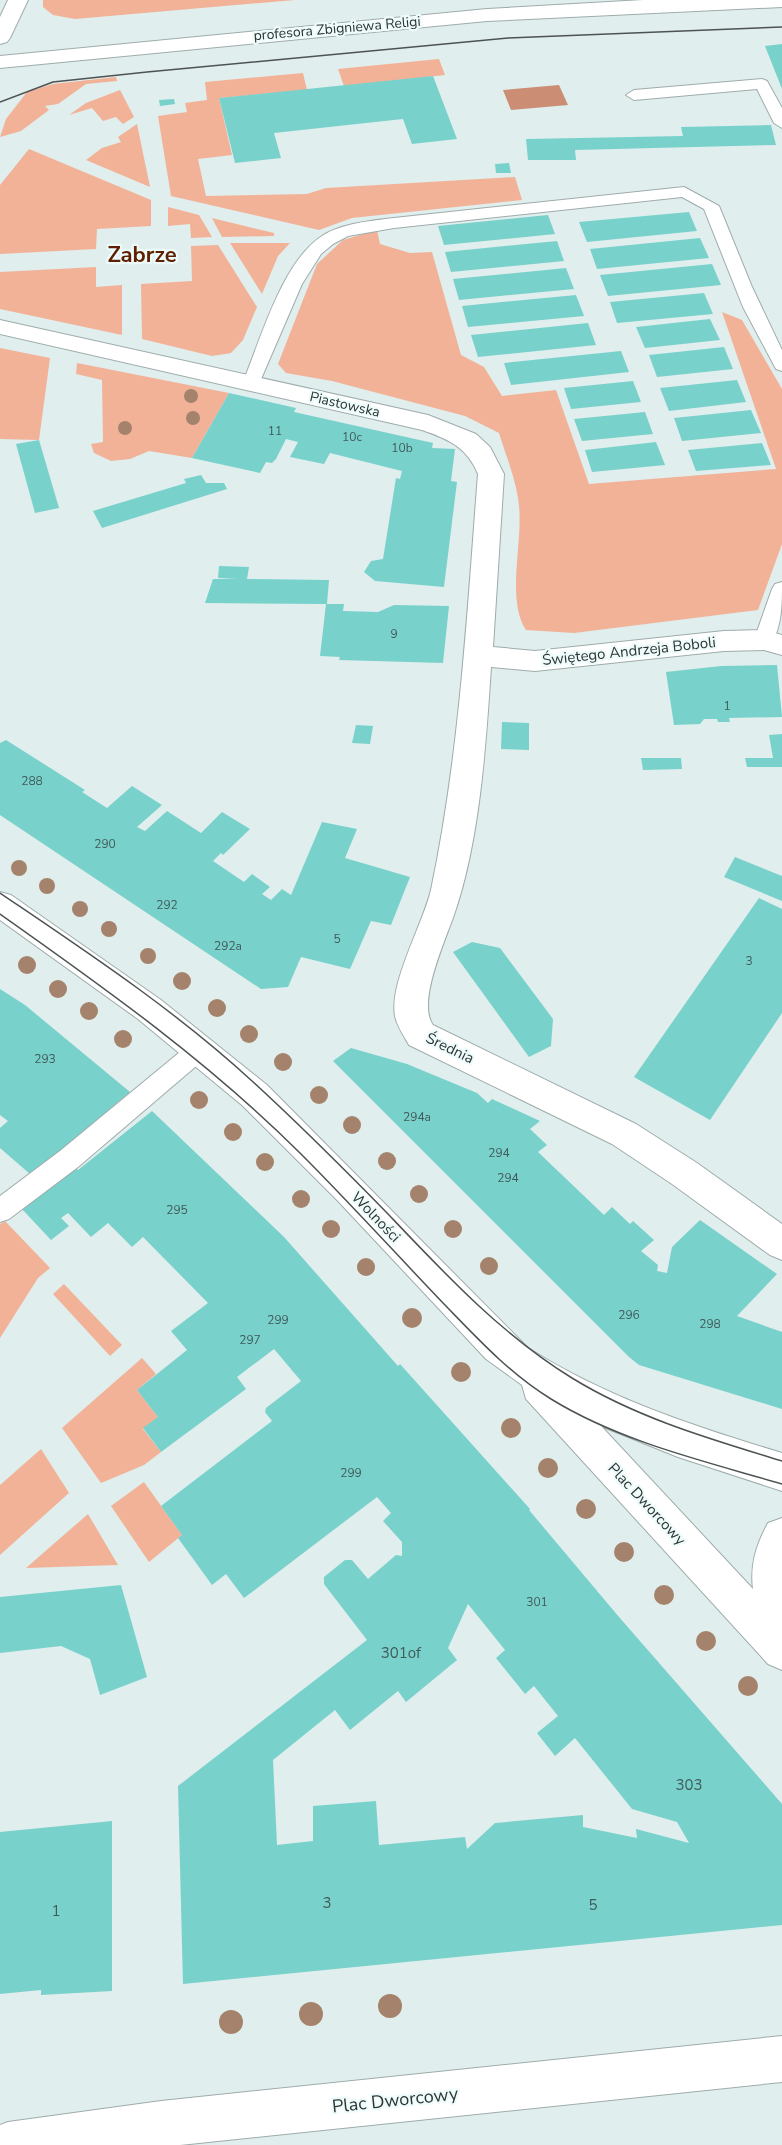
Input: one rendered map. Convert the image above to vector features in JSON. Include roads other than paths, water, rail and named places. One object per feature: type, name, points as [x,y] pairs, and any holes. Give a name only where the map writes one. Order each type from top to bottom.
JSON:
[{"type":"street","points":[[0,38],[18,0]]},
{"type":"street","name":"profesora Zbigniewa Religi","points":[[0,61],[463,16],[668,2],[775,1]]},
{"type":"street","name":"profesora Zbigniewa Religi","points":[[0,61],[113,32]]},
{"type":"street","name":"Piastowska","points":[[0,327],[428,423],[474,442],[485,456],[491,474],[477,655]]},
{"type":"street","name":"Świętego Andrzeja Boboli","points":[[477,655],[535,661],[724,641],[773,643]]},
{"type":"street","name":"Średnia","points":[[477,655],[466,768],[450,872],[413,995],[411,1012],[413,1025],[422,1035],[548,1093],[623,1134],[688,1174],[782,1244]]},
{"type":"street","name":"Wolności","points":[[0,904],[122,987],[200,1049],[286,1125],[512,1358],[554,1385],[601,1409],[656,1432],[782,1472]]},
{"type":"street","name":"Plac Dworcowy","points":[[512,1358],[782,1650]]},
{"type":"street","points":[[782,1537],[776,1545],[771,1565],[772,1595],[782,1627]]},
{"type":"street","name":"Plac Dworcowy","points":[[8,2145],[161,2124],[782,2059]]},
{"type":"lane","points":[[634,95],[762,84],[782,123]]},
{"type":"lane","points":[[252,382],[307,258],[329,238],[360,228],[394,222],[684,192],[711,206],[740,284],[782,365]]},
{"type":"lane","points":[[773,643],[782,589]]},
{"type":"lane","points":[[0,1211],[69,1159],[200,1049]]},
{"type":"tram line","points":[[0,102],[53,82],[147,72],[508,38],[782,27]]},
{"type":"tram line","points":[[0,893],[130,983],[223,1055],[270,1097],[475,1302],[546,1361],[622,1405],[701,1436],[782,1461]]},
{"type":"tram line","points":[[0,914],[117,998],[230,1089],[301,1154],[482,1342],[536,1389],[578,1414],[634,1439],[782,1484]]},
{"type":"district","name":"Zabrze","points":[[142,254]]}]
